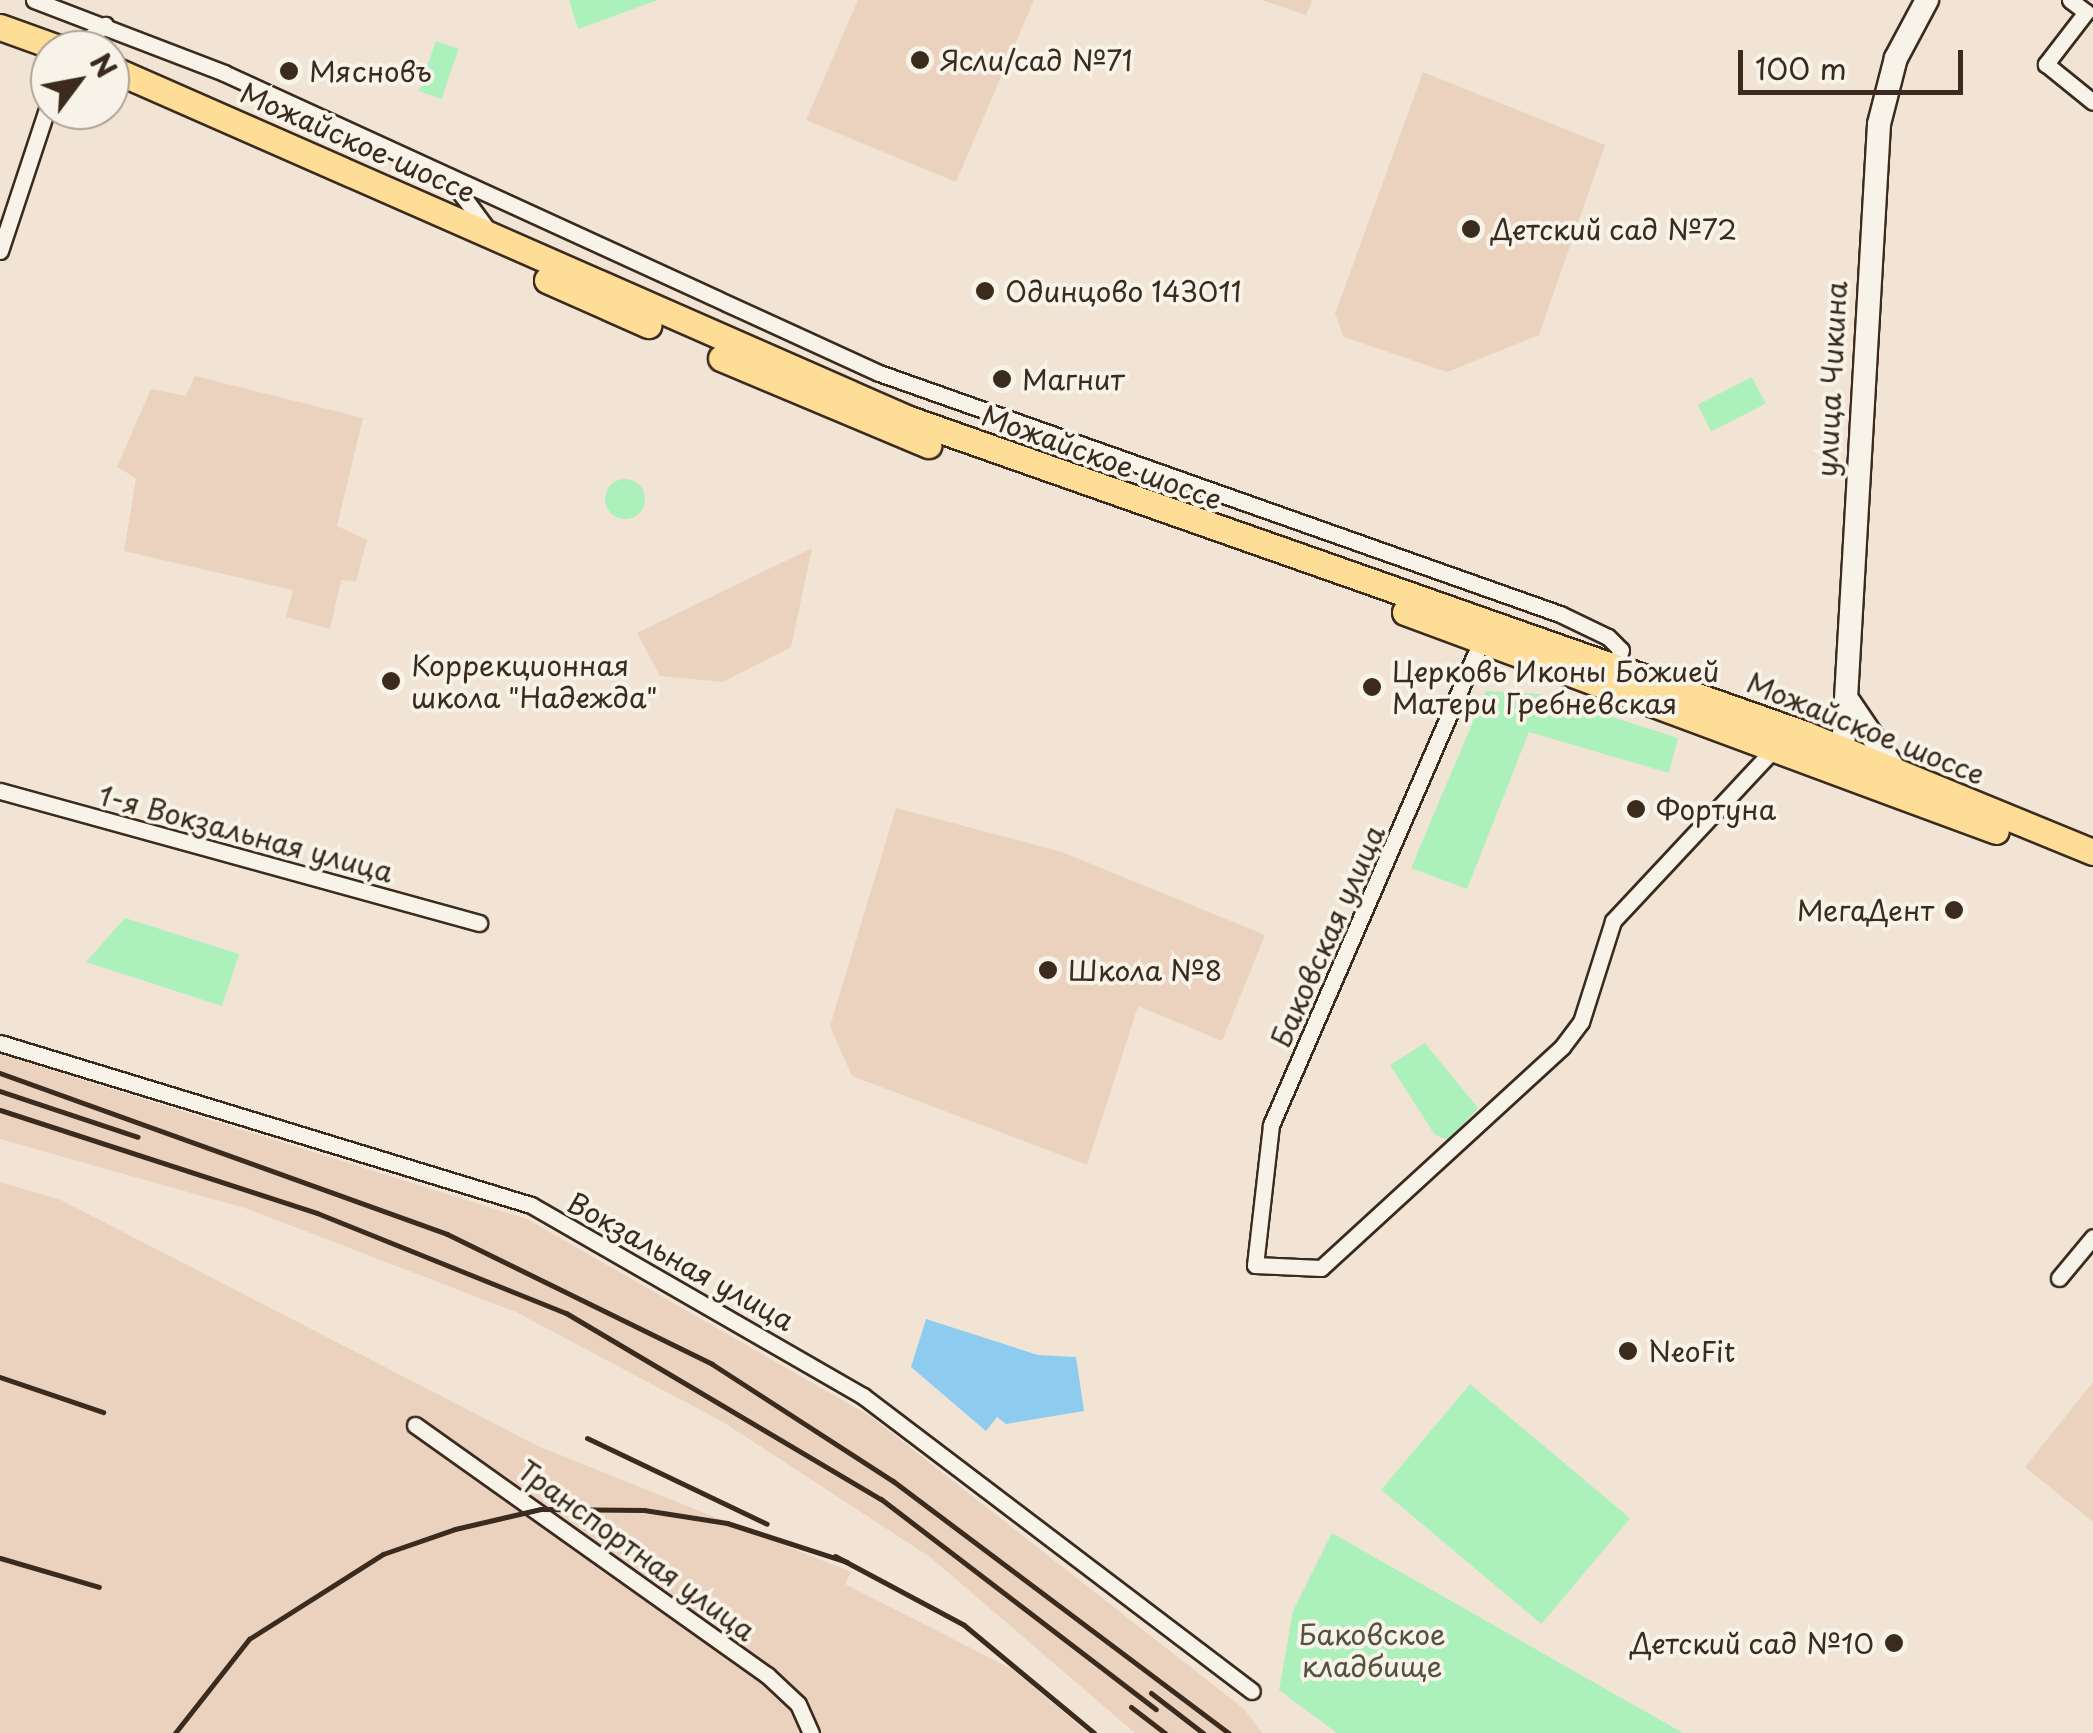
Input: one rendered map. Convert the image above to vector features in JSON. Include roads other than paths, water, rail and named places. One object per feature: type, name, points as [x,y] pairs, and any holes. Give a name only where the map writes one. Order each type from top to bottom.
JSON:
[{"type":"main road","points":[[0,27],[30,38]]},
{"type":"main road","points":[[0,44],[30,55]]},
{"type":"main road","name":"Можайское шоссе","points":[[130,77],[909,419],[1618,658],[2093,870]]},
{"type":"main road","name":"Можайское шоссе","points":[[130,95],[902,435],[1776,747],[1897,772],[2093,852]]},
{"type":"street","points":[[34,0],[104,25],[447,174],[879,374],[1547,609],[1618,658]]},
{"type":"street","name":"улица Чикина","points":[[1843,760],[1880,124],[1896,58],[1927,0]]},
{"type":"street","points":[[2070,0],[2086,12],[2046,64],[2093,102]]},
{"type":"street","points":[[98,30],[104,25]]},
{"type":"street","points":[[0,251],[40,130]]},
{"type":"street","points":[[447,174],[494,237]]},
{"type":"street","name":"Баковская улица","points":[[1482,639],[1271,1126],[1255,1265],[1321,1268],[1562,1047],[1580,1022],[1614,922],[1776,747]]},
{"type":"street","points":[[1848,699],[1897,772]]},
{"type":"street","name":"1-я Вокзальная улица","points":[[0,790],[479,923]]},
{"type":"street","name":"Вокзальная улица","points":[[0,1043],[531,1206],[864,1396],[1252,1691]]},
{"type":"street","points":[[2059,1278],[2093,1237]]},
{"type":"street","name":"Транспортная улица","points":[[415,1425],[767,1675],[798,1704],[811,1733]]},
{"type":"water","points":[[926,1319],[1038,1355],[1076,1357],[1084,1411],[1006,1424],[997,1417],[986,1431],[911,1367]]},
{"type":"railway","points":[[0,1073],[447,1234],[712,1364],[893,1481],[1229,1733]]},
{"type":"railway","points":[[0,1091],[138,1137]]},
{"type":"railway","points":[[0,1110],[317,1213],[566,1313],[881,1499],[1156,1709]]},
{"type":"railway","points":[[0,1377],[103,1412]]},
{"type":"railway","points":[[587,1438],[767,1524]]},
{"type":"railway","points":[[175,1733],[249,1639],[383,1554],[455,1529],[541,1509],[644,1510],[727,1523],[847,1562]]},
{"type":"railway","points":[[835,1556],[964,1625],[1094,1733]]},
{"type":"railway","points":[[0,1558],[99,1587]]},
{"type":"railway","points":[[1151,1693],[1203,1733]]},
{"type":"railway","points":[[1131,1707],[1165,1733]]},
{"type":"place","name":"Ясли/сад №71","points":[[920,60]]},
{"type":"place","name":"Мясновъ","points":[[289,71]]},
{"type":"place","name":"Детский сад №72","points":[[1471,229]]},
{"type":"place","name":"Одинцово 143011","points":[[985,291]]},
{"type":"place","name":"Магнит","points":[[1002,379]]},
{"type":"place","name":"Коррекционная школа \"Надежда\"","points":[[391,681]]},
{"type":"place","name":"Церковь Иконы Божией Матери Гребневская","points":[[1372,687]]},
{"type":"place","name":"Фортуна","points":[[1636,809]]},
{"type":"place","name":"МегаДент","points":[[1954,910]]},
{"type":"place","name":"Школа №8","points":[[1048,970]]},
{"type":"place","name":"NeoFit","points":[[1628,1351]]},
{"type":"place","name":"Детский сад №10","points":[[1894,1643]]},
{"type":"park label","name":"Баковское кладбище","points":[[1372,1650]]}]
